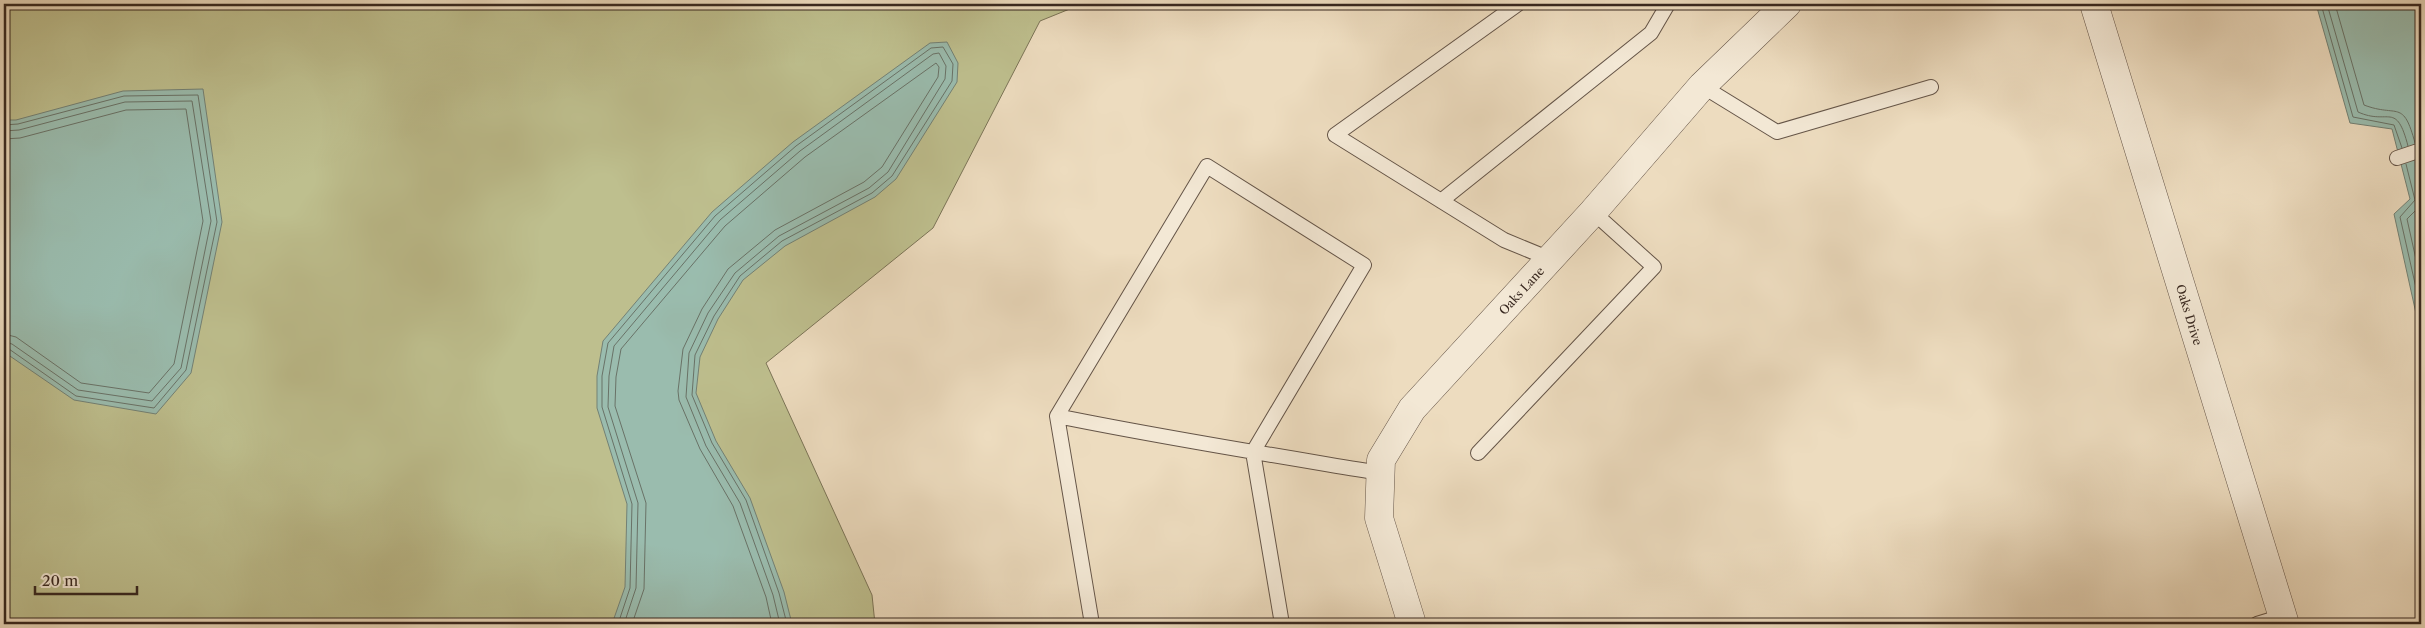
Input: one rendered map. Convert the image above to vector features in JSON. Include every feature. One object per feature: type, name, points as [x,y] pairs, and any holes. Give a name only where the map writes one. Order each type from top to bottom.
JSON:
[{"type":"street","name":"Oaks Lane","points":[[1412,624],[1379,518],[1380,460],[1412,409],[1593,212],[1702,86],[1787,4]]},
{"type":"street","name":"Oaks Drive","points":[[2094,4],[2284,620]]},
{"type":"lane","points":[[1518,4],[1335,135],[1504,240],[1550,259]]},
{"type":"lane","points":[[1441,200],[1650,33],[1668,4]]},
{"type":"lane","points":[[1702,86],[1777,132],[1931,87]]},
{"type":"lane","points":[[2397,158],[2421,150]]},
{"type":"lane","points":[[1092,624],[1056,416],[1206,166],[1364,265],[1253,452],[1282,624]]},
{"type":"lane","points":[[1478,453],[1654,267],[1593,212]]},
{"type":"lane","points":[[1056,416],[1162,437],[1380,472]]},
{"type":"lane","points":[[2256,624],[2284,620]]},
{"type":"green space","points":[[4,4],[1082,4],[1040,21],[933,228],[766,363],[872,595],[875,624],[4,624]]},
{"type":"water","points":[[2316,4],[2421,4],[2421,336],[2394,214],[2410,199],[2392,129],[2350,123]]},
{"type":"water","points":[[947,42],[958,63],[957,82],[896,179],[875,197],[785,246],[743,280],[718,319],[700,357],[696,393],[716,441],[750,498],[784,592],[792,624],[612,624],[625,587],[627,504],[597,408],[597,376],[603,341],[712,212],[793,142],[930,43]]},
{"type":"water","points":[[203,89],[222,222],[191,373],[156,414],[74,400],[4,352],[4,120],[16,120],[123,91]]}]
